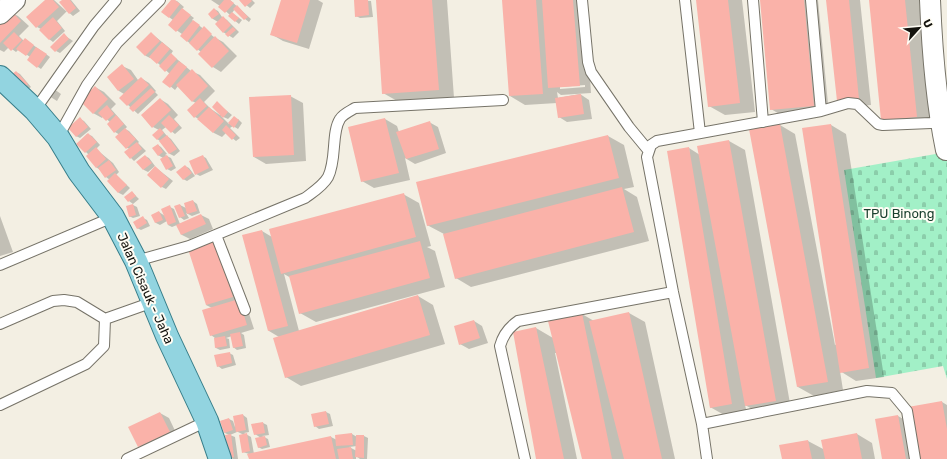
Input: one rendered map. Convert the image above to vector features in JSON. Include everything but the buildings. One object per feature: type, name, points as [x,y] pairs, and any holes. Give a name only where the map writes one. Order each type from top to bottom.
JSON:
[{"type":"main road","name":"Jalan Cisauk - Jaha","points":[[0,77],[35,110],[58,138],[79,172],[113,216],[136,261],[207,421],[220,459]]},
{"type":"street","points":[[0,14],[15,0]]},
{"type":"street","points":[[930,0],[940,121],[946,153]]},
{"type":"lane","points":[[35,110],[94,26],[116,0]]},
{"type":"lane","points":[[58,138],[87,85],[117,43],[160,0]]},
{"type":"lane","points":[[582,0],[588,62],[591,72],[629,127],[648,150]]},
{"type":"lane","points":[[685,0],[700,133]]},
{"type":"lane","points":[[753,0],[763,122]]},
{"type":"lane","points":[[811,0],[821,111]]},
{"type":"lane","points":[[136,261],[189,246],[305,198],[318,189],[327,178],[332,165],[337,126],[340,118],[355,108],[503,100]]},
{"type":"lane","points":[[707,459],[702,424],[673,292],[647,157],[650,144],[657,141],[821,111],[848,103],[857,104],[878,124],[883,126],[931,123],[940,121]]},
{"type":"lane","points":[[0,265],[113,216]]},
{"type":"lane","points":[[216,235],[244,310]]},
{"type":"lane","points":[[525,459],[500,346],[502,338],[510,327],[518,321],[673,292]]},
{"type":"lane","points":[[0,324],[53,301],[64,300],[77,302],[105,319]]},
{"type":"lane","points":[[105,319],[154,302]]},
{"type":"lane","points":[[0,405],[86,364],[104,346],[105,319]]},
{"type":"lane","points":[[702,424],[867,391],[892,393],[907,411],[915,459]]},
{"type":"lane","points":[[127,459],[207,421]]},
{"type":"green space","name":"TPU Binong","points":[[947,152],[947,379],[943,366],[876,378],[844,170]]}]
